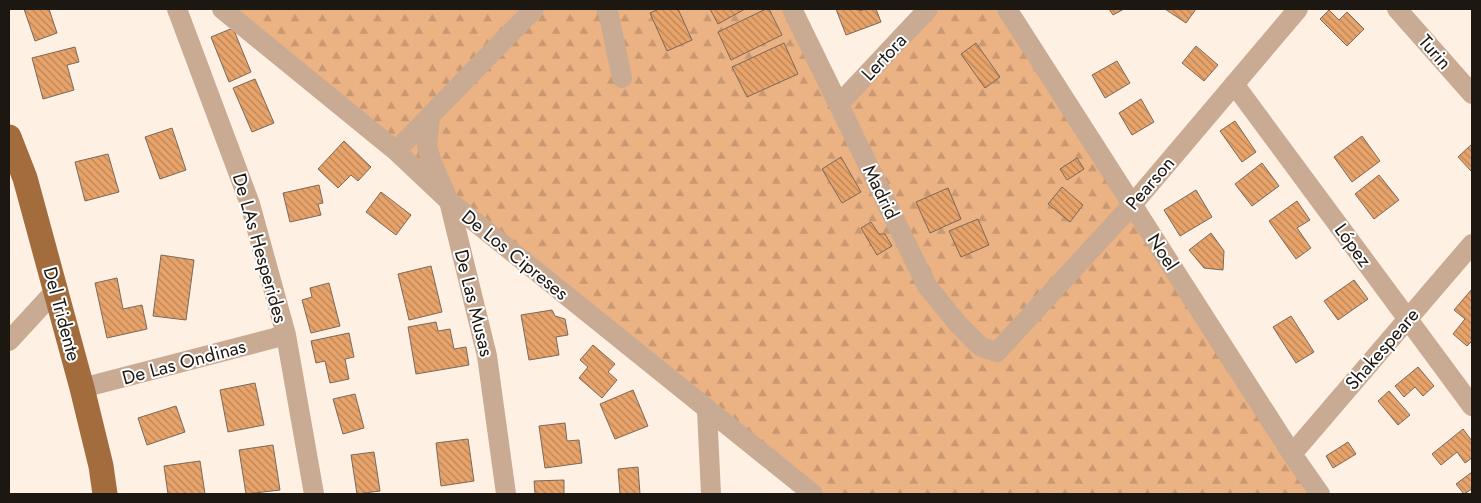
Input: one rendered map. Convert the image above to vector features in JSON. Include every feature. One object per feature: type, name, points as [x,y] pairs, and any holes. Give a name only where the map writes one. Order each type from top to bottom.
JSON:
[{"type":"main road","name":"Del Tridente","points":[[9,137],[25,178],[56,290],[101,466],[105,494]]},
{"type":"street","name":"De LAs Hesperides","points":[[177,9],[250,204],[286,335],[314,494]]},
{"type":"street","name":"De Los Cipreses","points":[[222,9],[396,151],[449,201],[813,494]]},
{"type":"street","points":[[396,151],[534,9]]},
{"type":"street","points":[[606,9],[622,78]]},
{"type":"street","name":"Madrid","points":[[792,9],[926,286],[958,324],[982,347],[997,352]]},
{"type":"street","name":"Lertora","points":[[839,104],[928,9]]},
{"type":"street","name":"Noel","points":[[1007,9],[1292,454],[1320,494]]},
{"type":"street","name":"Pearson","points":[[997,352],[1132,205],[1298,9]]},
{"type":"street","name":"Turin","points":[[1397,9],[1472,94]]},
{"type":"street","name":"López","points":[[1234,84],[1472,406]]},
{"type":"street","name":"De Las Musas","points":[[430,117],[427,146],[432,163],[449,201],[487,356],[506,494]]},
{"type":"street","name":"Shakespeare","points":[[1292,454],[1472,244]]},
{"type":"street","points":[[9,341],[56,290]]},
{"type":"street","name":"De Las Ondinas","points":[[82,388],[286,335]]},
{"type":"street","points":[[707,410],[711,494]]},
{"type":"green space","points":[[220,9],[792,9],[839,104],[928,9],[1007,9],[1324,494],[814,494]]},
{"type":"building","points":[[24,9],[49,9],[57,33],[35,41]]},
{"type":"building","points":[[659,9],[678,9],[692,40],[667,51],[650,13]]},
{"type":"building","points":[[710,9],[745,9],[718,24]]},
{"type":"building","points":[[769,9],[782,35],[731,60],[718,32]]},
{"type":"building","points":[[836,9],[859,9],[860,11],[876,9],[881,22],[846,35]]},
{"type":"building","points":[[1109,9],[1124,9],[1113,15]]},
{"type":"building","points":[[1165,9],[1196,9],[1186,23]]},
{"type":"building","points":[[1329,10],[1339,20],[1347,12],[1364,29],[1347,46],[1320,19]]},
{"type":"building","points":[[233,28],[251,72],[229,82],[211,37]]},
{"type":"building","points":[[784,43],[798,74],[747,97],[732,67]]},
{"type":"building","points":[[976,43],[1000,77],[985,88],[961,54]]},
{"type":"building","points":[[1196,46],[1218,65],[1204,81],[1182,63]]},
{"type":"building","points":[[75,47],[79,62],[67,65],[74,90],[43,99],[32,58]]},
{"type":"building","points":[[1117,61],[1130,83],[1105,98],[1092,75]]},
{"type":"building","points":[[255,79],[274,123],[252,132],[233,88]]},
{"type":"building","points":[[1141,99],[1154,122],[1132,135],[1119,113]]},
{"type":"building","points":[[1235,121],[1256,152],[1242,162],[1220,131]]},
{"type":"building","points":[[172,128],[186,170],[160,179],[145,137]]},
{"type":"building","points":[[1362,136],[1380,161],[1352,182],[1334,157]]},
{"type":"building","points":[[344,141],[371,167],[358,181],[351,175],[338,188],[318,169]]},
{"type":"building","points":[[1472,144],[1472,172],[1458,157]]},
{"type":"building","points":[[108,154],[119,192],[85,201],[75,162]]},
{"type":"building","points":[[841,157],[861,192],[842,203],[822,169]]},
{"type":"building","points":[[1077,158],[1084,169],[1067,180],[1060,169]]},
{"type":"building","points":[[1262,163],[1279,186],[1252,206],[1235,184]]},
{"type":"building","points":[[1379,175],[1399,200],[1374,219],[1355,194]]},
{"type":"building","points":[[319,185],[323,203],[318,204],[321,215],[290,222],[283,193]]},
{"type":"building","points":[[1062,187],[1083,205],[1070,222],[1048,204]]},
{"type":"building","points":[[948,188],[961,219],[930,233],[916,202]]},
{"type":"building","points":[[1196,190],[1212,217],[1180,236],[1164,210]]},
{"type":"building","points":[[381,192],[411,215],[396,235],[366,212]]},
{"type":"building","points":[[1297,201],[1310,220],[1297,228],[1311,248],[1296,259],[1269,221]]},
{"type":"building","points":[[978,219],[989,245],[961,257],[949,231]]},
{"type":"building","points":[[871,222],[879,234],[885,234],[892,246],[877,255],[861,228]]},
{"type":"building","points":[[1211,233],[1224,251],[1223,270],[1204,268],[1189,250]]},
{"type":"building","points":[[161,255],[194,260],[186,320],[153,316]]},
{"type":"building","points":[[431,266],[442,312],[409,320],[398,274]]},
{"type":"building","points":[[117,278],[123,309],[142,305],[147,329],[107,338],[95,283]]},
{"type":"building","points":[[1354,280],[1368,299],[1338,320],[1324,301]]},
{"type":"building","points":[[329,283],[340,326],[311,333],[302,300],[312,297],[310,288]]},
{"type":"building","points":[[1472,289],[1472,341],[1467,346],[1453,334],[1465,319],[1454,310]]},
{"type":"building","points":[[552,310],[555,316],[565,319],[568,335],[556,337],[559,355],[529,360],[521,315]]},
{"type":"building","points":[[1291,316],[1314,352],[1296,363],[1273,327]]},
{"type":"building","points":[[436,322],[438,331],[450,329],[454,349],[466,347],[469,365],[416,374],[408,327]]},
{"type":"building","points":[[349,333],[354,357],[345,359],[349,379],[330,383],[325,361],[316,363],[311,341]]},
{"type":"building","points":[[593,345],[615,364],[608,372],[617,380],[602,398],[579,378],[588,367],[580,360]]},
{"type":"building","points":[[1418,367],[1434,386],[1423,396],[1415,387],[1404,397],[1395,386]]},
{"type":"building","points":[[255,383],[264,425],[228,432],[220,390]]},
{"type":"building","points":[[633,390],[648,426],[615,439],[600,404]]},
{"type":"building","points":[[1389,391],[1410,415],[1398,425],[1378,401]]},
{"type":"building","points":[[355,394],[364,428],[343,434],[333,399]]},
{"type":"building","points":[[176,406],[185,432],[147,445],[138,418]]},
{"type":"building","points":[[565,423],[567,441],[579,440],[582,463],[545,468],[539,426]]},
{"type":"building","points":[[1463,429],[1472,441],[1472,458],[1465,463],[1457,452],[1441,465],[1432,454]]},
{"type":"building","points":[[468,439],[474,481],[441,486],[436,443]]},
{"type":"building","points":[[1348,442],[1356,454],[1333,468],[1326,456]]},
{"type":"building","points":[[273,445],[280,490],[246,494],[239,450]]},
{"type":"building","points":[[374,452],[380,491],[357,494],[351,455]]},
{"type":"building","points":[[200,461],[205,494],[168,494],[164,466]]},
{"type":"building","points":[[638,467],[640,494],[620,494],[618,469]]},
{"type":"building","points":[[1472,472],[1472,489],[1464,494],[1456,484]]},
{"type":"building","points":[[564,480],[564,494],[535,494],[534,481]]}]
